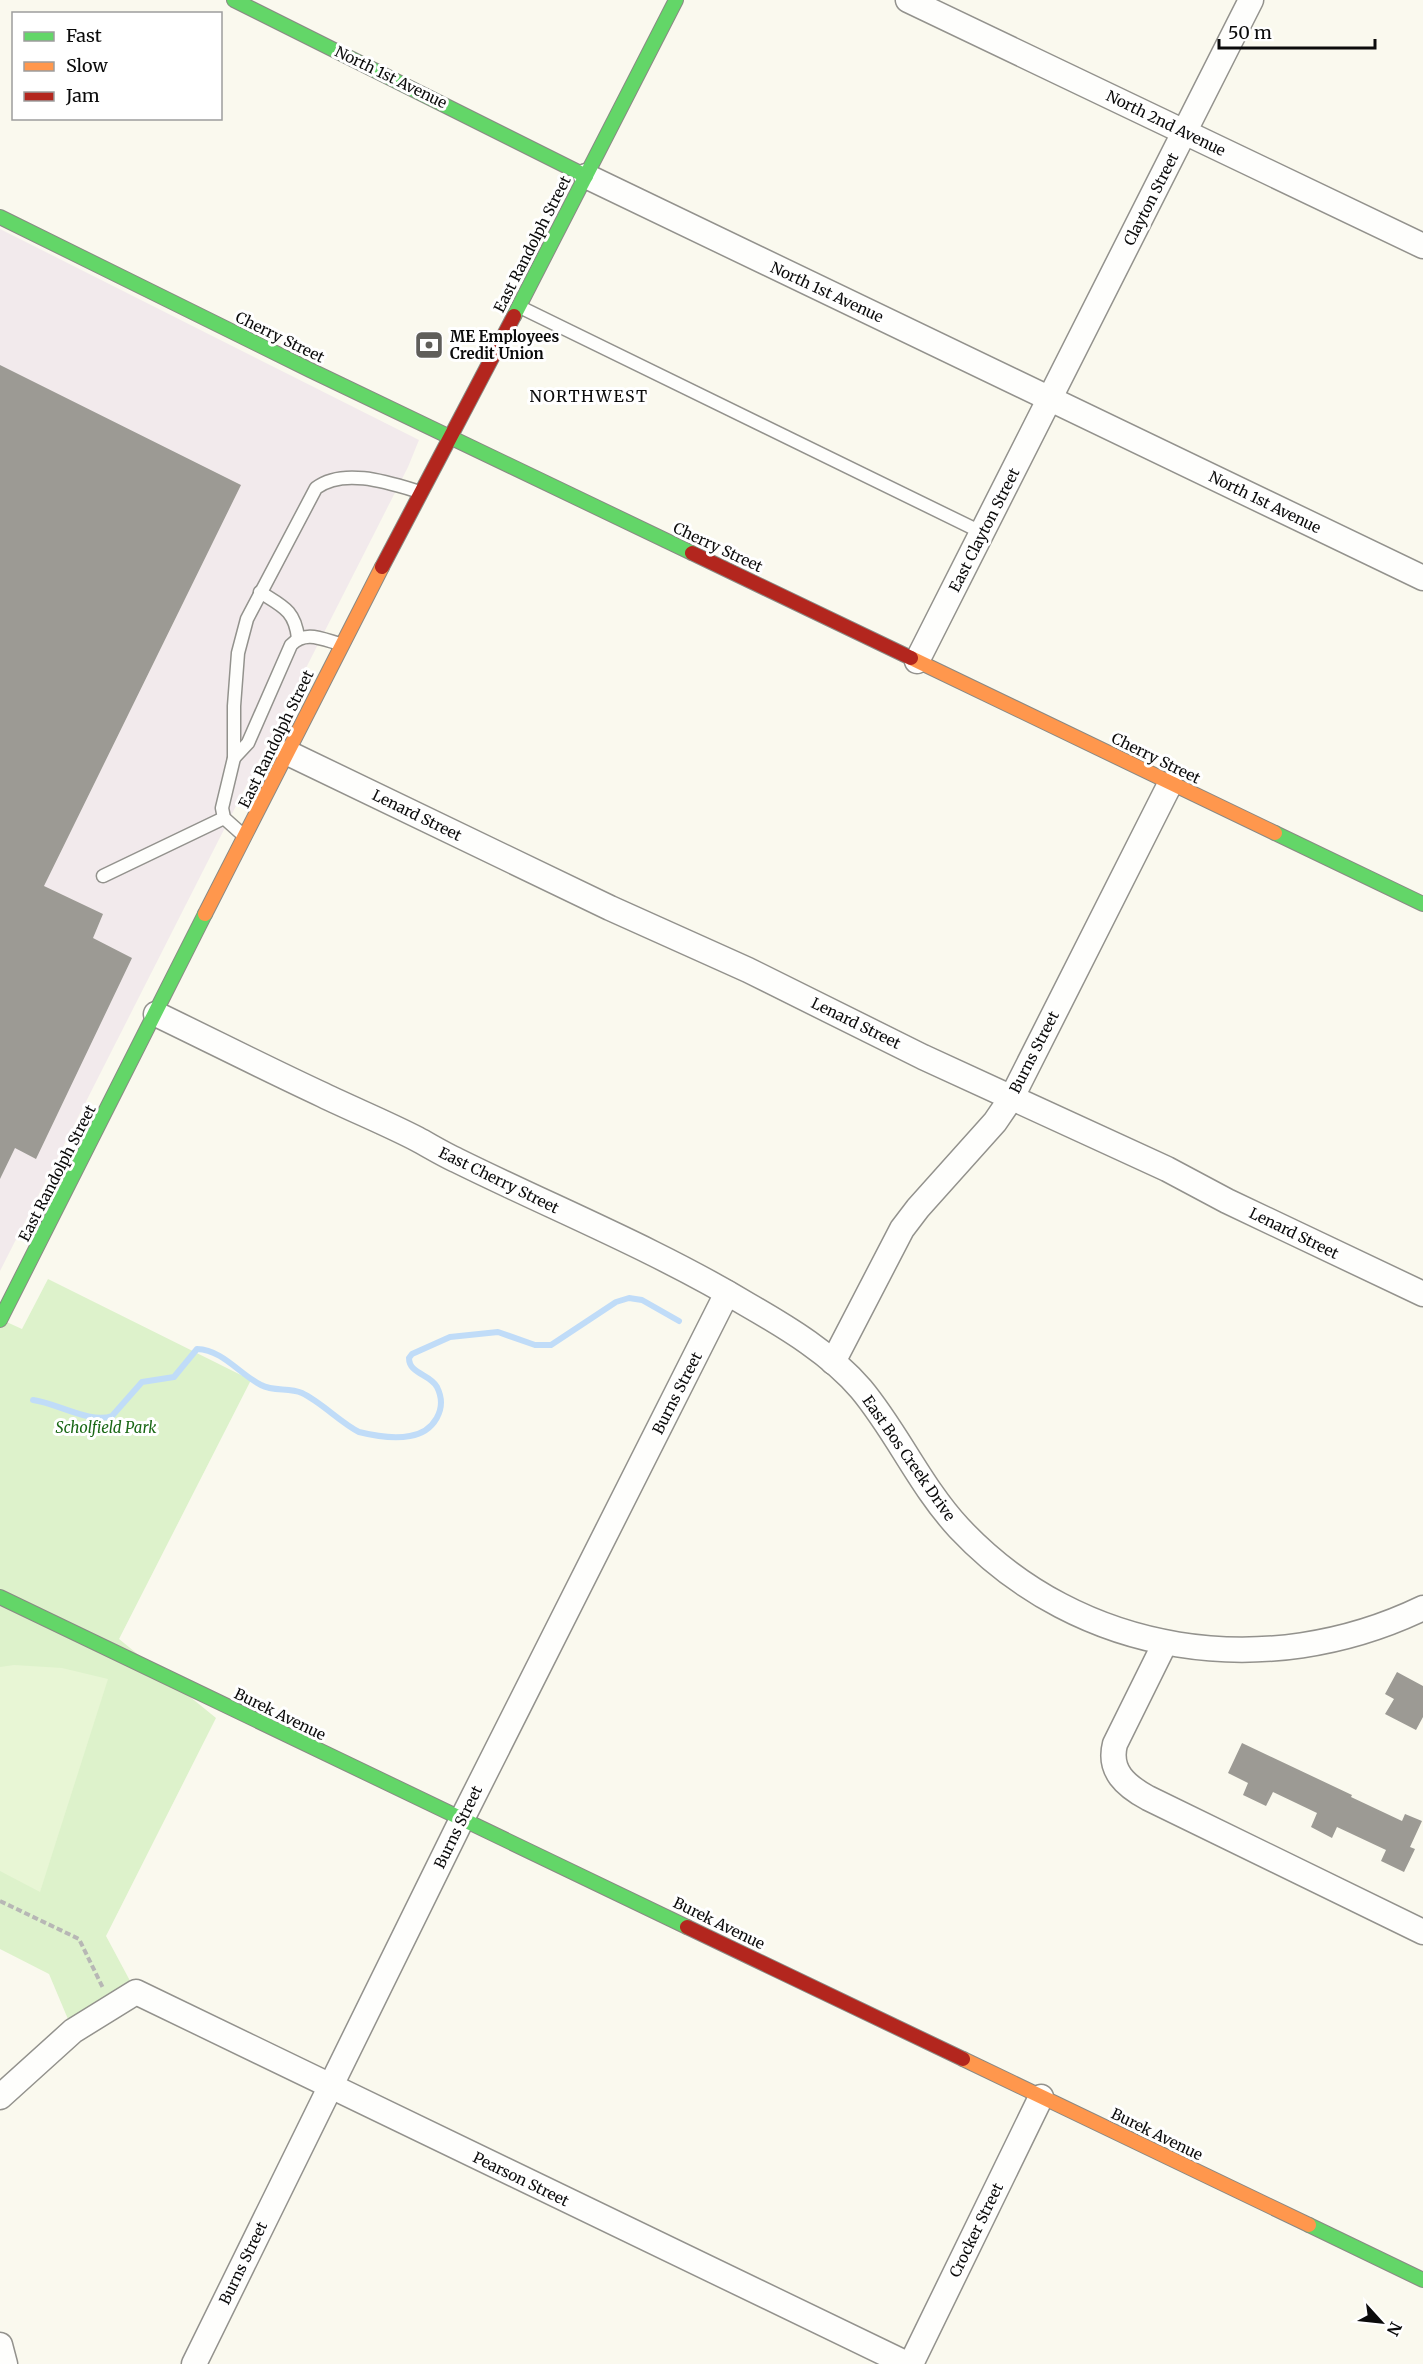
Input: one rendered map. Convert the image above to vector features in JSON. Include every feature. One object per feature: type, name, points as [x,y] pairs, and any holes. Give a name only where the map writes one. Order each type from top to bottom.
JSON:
[{"type":"street","name":"North 1st Avenue","points":[[234,0],[677,221],[1423,578]]},
{"type":"street","name":"East Randolph Street","points":[[0,1320],[341,644],[451,438],[676,0]]},
{"type":"street","name":"North 2nd Avenue","points":[[908,0],[1423,246]]},
{"type":"street","name":"Clayton Street","points":[[1051,398],[1251,0]]},
{"type":"street","name":"Cherry Street","points":[[0,217],[451,438],[1170,784],[1423,903]]},
{"type":"street","name":"East Clayton Street","points":[[918,661],[1051,398]]},
{"type":"street","name":"Lenard Street","points":[[288,753],[610,908],[748,970],[923,1057],[1167,1169],[1227,1201],[1423,1294]]},
{"type":"street","name":"Burns Street","points":[[833,1362],[902,1229],[995,1122],[1012,1097],[1170,784]]},
{"type":"street","name":"East Cherry Street","points":[[156,1014],[687,1271],[785,1328],[833,1362]]},
{"type":"street","name":"Burns Street","points":[[203,2361],[330,2086],[727,1293]]},
{"type":"street","name":"East Bos Creek Drive","points":[[833,1362],[865,1394],[948,1515],[981,1549],[1014,1575],[1067,1607],[1116,1629],[1165,1643],[1222,1650],[1287,1649],[1349,1636],[1390,1623],[1423,1608]]},
{"type":"street","name":"Burek Avenue","points":[[0,1597],[1423,2280]]},
{"type":"street","points":[[1165,1643],[1115,1744],[1113,1761],[1123,1781],[1148,1798],[1423,1932]]},
{"type":"street","name":"Pearson Street","points":[[113,2007],[136,1992],[909,2364]]},
{"type":"street","points":[[0,2097],[73,2031],[113,2007]]},
{"type":"street","name":"Crocker Street","points":[[909,2364],[1041,2097]]},
{"type":"street","points":[[0,2345],[5,2364]]},
{"type":"lane","points":[[519,306],[982,533]]},
{"type":"lane","points":[[245,837],[224,818],[222,808],[234,758],[234,706],[238,653],[247,619],[260,592],[316,488],[327,480],[354,478],[384,482],[422,492]]},
{"type":"lane","points":[[260,592],[287,609],[296,624],[298,638]]},
{"type":"lane","points":[[234,758],[248,743],[291,645],[298,638],[313,636],[341,644]]},
{"type":"lane","points":[[103,876],[224,818]]},
{"type":"path","points":[[0,1901],[79,1939],[113,2007]]},
{"type":"shaded area","points":[[0,229],[419,440],[408,467],[0,1271]]},
{"type":"green space","name":"Scholfield Park","points":[[48,1279],[251,1380],[119,1639],[216,1718],[106,1936],[136,1992],[73,2031],[49,1974],[0,1949],[0,1319],[22,1329]]},
{"type":"green space","points":[[14,1665],[62,1668],[108,1679],[40,1892],[0,1871],[0,1667]]},
{"type":"building","points":[[0,365],[241,485],[44,886],[103,914],[93,938],[132,958],[36,1159],[15,1148],[0,1179]]},
{"type":"building","points":[[1397,1672],[1423,1686],[1423,1717],[1416,1730],[1385,1714],[1394,1699],[1385,1694]]},
{"type":"building","points":[[1242,1743],[1402,1821],[1405,1814],[1422,1821],[1410,1847],[1415,1849],[1404,1872],[1381,1861],[1386,1850],[1337,1827],[1332,1838],[1311,1827],[1317,1813],[1273,1792],[1266,1806],[1243,1795],[1248,1783],[1228,1773]]},
{"type":"waterway","points":[[33,1400],[84,1415],[103,1418],[112,1416],[142,1382],[174,1377],[197,1349],[206,1350],[223,1358],[266,1387],[302,1393],[359,1432],[385,1437],[404,1437],[419,1434],[432,1425],[440,1411],[441,1403],[437,1387],[430,1379],[412,1367],[409,1358],[412,1354],[450,1337],[498,1332],[535,1345],[551,1345],[616,1302],[629,1298],[642,1300],[679,1321]]},
{"type":"traffic: fast","points":[[234,0],[586,176]]},
{"type":"traffic: fast","points":[[514,316],[676,0]]},
{"type":"traffic: fast","points":[[0,217],[310,370],[692,553]]},
{"type":"traffic: fast","points":[[1275,833],[1423,904]]},
{"type":"traffic: fast","points":[[0,1320],[205,914]]},
{"type":"traffic: fast","points":[[0,1597],[687,1927]]},
{"type":"traffic: fast","points":[[1309,2225],[1423,2280]]},
{"type":"traffic: slow","points":[[205,914],[382,567]]},
{"type":"traffic: slow","points":[[911,658],[1275,833]]},
{"type":"traffic: slow","points":[[963,2059],[1309,2225]]},
{"type":"traffic: jam","points":[[382,567],[514,316]]},
{"type":"traffic: jam","points":[[692,553],[911,658]]},
{"type":"traffic: jam","points":[[687,1927],[963,2059]]},
{"type":"place","name":"ME Employees Credit Union","points":[[429,345]]},
{"type":"district","name":"NORTHWEST","points":[[589,396]]}]
